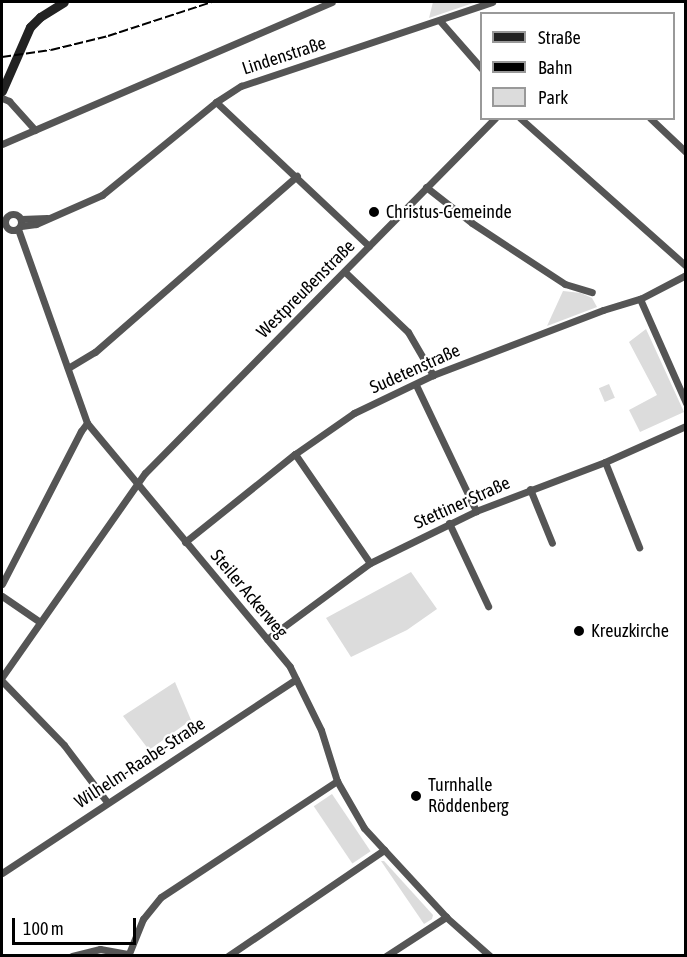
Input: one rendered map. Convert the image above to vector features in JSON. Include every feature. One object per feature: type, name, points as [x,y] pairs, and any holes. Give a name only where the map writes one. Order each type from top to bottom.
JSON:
[{"type":"main road","points":[[2,91],[30,27],[39,16],[64,2]]},
{"type":"street","points":[[2,144],[332,2]]},
{"type":"street","name":"Lindenstraße","points":[[20,225],[31,226],[102,195],[216,102],[241,86],[492,2]]},
{"type":"street","points":[[440,21],[480,67]]},
{"type":"street","points":[[2,98],[9,101],[35,130]]},
{"type":"street","points":[[216,102],[369,246]]},
{"type":"street","name":"Westpreußenstraße","points":[[2,679],[138,481],[493,120]]},
{"type":"street","points":[[522,120],[686,266]]},
{"type":"street","points":[[652,120],[686,152]]},
{"type":"street","points":[[68,368],[95,352],[297,176]]},
{"type":"street","points":[[426,187],[472,223],[565,284],[592,292]]},
{"type":"street","points":[[2,210],[8,217]]},
{"type":"street","points":[[15,214],[20,225],[12,230],[4,229],[8,217],[15,214]]},
{"type":"street","name":"Steiler Ackerweg","points":[[20,225],[87,423],[138,481],[297,678],[321,730],[337,781],[364,828],[446,917],[490,956]]},
{"type":"street","points":[[345,272],[408,332],[434,375]]},
{"type":"street","name":"Sudetenstraße","points":[[185,542],[295,454],[354,413],[416,386],[434,375],[603,310],[640,299],[686,275]]},
{"type":"street","points":[[640,299],[686,403]]},
{"type":"street","points":[[416,386],[476,511]]},
{"type":"street","points":[[2,584],[87,423]]},
{"type":"street","name":"Stettiner Straße","points":[[267,639],[370,563],[476,511],[604,462],[686,426]]},
{"type":"street","points":[[295,454],[370,563]]},
{"type":"street","points":[[604,462],[639,547]]},
{"type":"street","points":[[530,489],[552,543]]},
{"type":"street","points":[[449,523],[488,606]]},
{"type":"street","points":[[2,596],[40,622]]},
{"type":"street","name":"Wilhelm-Raabe-Straße","points":[[2,873],[297,678]]},
{"type":"street","points":[[2,679],[64,745],[107,802]]},
{"type":"street","points":[[72,956],[100,949],[128,955],[143,919],[161,897],[337,781]]},
{"type":"street","points":[[228,956],[384,850]]},
{"type":"street","points":[[386,956],[446,917]]},
{"type":"green space","points":[[433,2],[476,2],[429,18]]},
{"type":"green space","points":[[563,291],[581,293],[592,298],[597,307],[547,326]]},
{"type":"green space","points":[[646,329],[684,412],[640,432],[629,410],[657,395],[629,342]]},
{"type":"green space","points":[[609,384],[615,398],[605,402],[599,388]]},
{"type":"green space","points":[[411,572],[437,609],[407,630],[351,657],[326,618]]},
{"type":"green space","points":[[175,682],[191,720],[149,750],[123,716]]},
{"type":"green space","points":[[332,794],[371,851],[352,864],[314,806]]},
{"type":"green space","points":[[381,861],[384,861],[433,915],[432,919],[424,924]]},
{"type":"railway","points":[[2,57],[51,50],[108,36],[212,2]]},
{"type":"place","name":"Christus-Gemeinde","points":[[374,212]]},
{"type":"place","name":"Kreuzkirche","points":[[579,631]]},
{"type":"place","name":"Turnhalle Röddenberg","points":[[416,796]]}]
